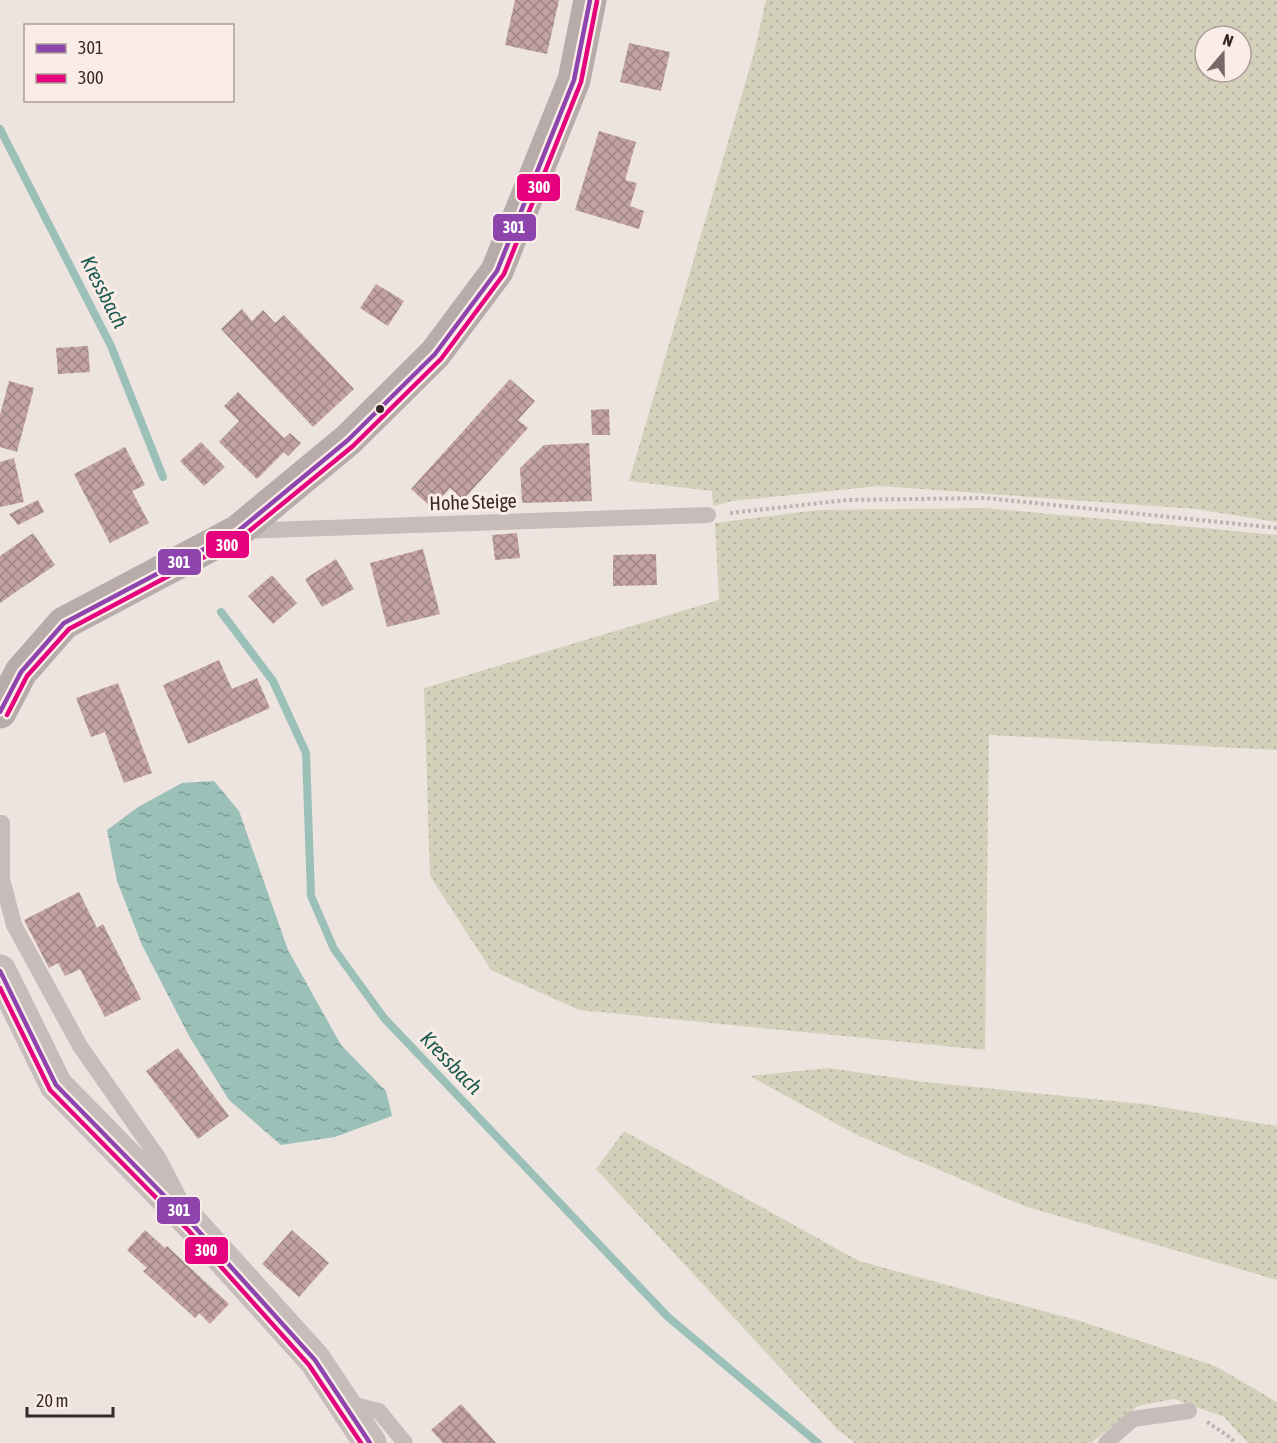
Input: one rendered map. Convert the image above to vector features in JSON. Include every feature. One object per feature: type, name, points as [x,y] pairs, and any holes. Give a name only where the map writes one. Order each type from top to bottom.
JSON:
[{"type":"street","points":[[0,712],[21,672],[64,624],[238,531],[348,440],[435,354],[497,271],[574,80],[590,0]]},
{"type":"street","points":[[0,971],[56,1085],[194,1226],[315,1360],[370,1443]]},
{"type":"lane","name":"Hohe Steige","points":[[238,531],[708,516]]},
{"type":"lane","points":[[0,823],[2,823],[2,879],[14,925],[80,1046],[159,1159],[194,1226]]},
{"type":"lane","points":[[343,1402],[379,1411],[405,1443]]},
{"type":"lane","points":[[1106,1443],[1133,1419],[1189,1411]]},
{"type":"path","points":[[708,516],[848,500],[986,498],[1277,528]]},
{"type":"path","points":[[1189,1411],[1231,1438],[1235,1443]]},
{"type":"shaded area","points":[[766,0],[1277,0],[1277,522],[1195,509],[879,486],[732,501],[713,506],[712,491],[629,481],[754,53]]},
{"type":"shaded area","points":[[985,508],[1277,535],[1277,750],[989,735],[985,1050],[579,1010],[491,970],[430,876],[424,688],[719,600],[715,523],[818,510]]},
{"type":"shaded area","points":[[828,1068],[925,1082],[1144,1104],[1277,1126],[1277,1280],[1024,1206],[855,1134],[750,1076]]},
{"type":"shaded area","points":[[624,1131],[859,1261],[1080,1321],[1215,1366],[1277,1402],[1277,1443],[1248,1443],[1224,1417],[1174,1399],[1138,1406],[1091,1443],[855,1443],[837,1429],[596,1169]]},
{"type":"water","points":[[214,781],[239,811],[288,950],[341,1045],[386,1091],[392,1116],[335,1137],[281,1145],[229,1100],[189,1036],[142,945],[117,881],[107,830],[138,807],[182,783]]},
{"type":"building","points":[[515,0],[559,0],[547,54],[505,45]]},
{"type":"building","points":[[629,43],[670,52],[661,91],[620,82]]},
{"type":"building","points":[[599,131],[636,142],[625,180],[637,183],[630,206],[644,211],[639,229],[575,210]]},
{"type":"building","points":[[376,284],[404,301],[388,326],[360,308]]},
{"type":"building","points":[[242,309],[252,321],[263,310],[275,323],[284,315],[354,389],[313,427],[221,329]]},
{"type":"building","points":[[88,346],[90,372],[58,374],[56,348]]},
{"type":"building","points":[[510,379],[535,401],[518,420],[528,428],[463,500],[450,488],[432,508],[411,489]]},
{"type":"building","points":[[9,381],[34,388],[17,452],[0,447],[0,415]]},
{"type":"building","points":[[238,392],[284,438],[290,433],[301,443],[288,456],[284,452],[257,479],[219,442],[239,421],[224,406]]},
{"type":"building","points":[[609,409],[610,435],[592,435],[591,410]]},
{"type":"building","points":[[201,442],[225,467],[204,486],[180,461]]},
{"type":"building","points":[[589,443],[592,501],[522,503],[520,468],[544,445]]},
{"type":"building","points":[[125,447],[145,485],[132,491],[149,523],[110,543],[74,474]]},
{"type":"building","points":[[14,458],[24,502],[0,507],[0,462]]},
{"type":"building","points":[[38,500],[44,512],[18,525],[9,514]]},
{"type":"building","points":[[33,533],[55,565],[0,603],[0,556]]},
{"type":"building","points":[[517,533],[520,558],[495,560],[492,535]]},
{"type":"building","points":[[423,549],[440,614],[387,627],[370,563]]},
{"type":"building","points":[[656,554],[657,585],[613,586],[613,555]]},
{"type":"building","points":[[336,559],[354,589],[322,607],[305,579]]},
{"type":"building","points":[[272,575],[297,603],[273,624],[248,596]]},
{"type":"building","points":[[219,660],[232,689],[257,678],[270,708],[188,744],[163,685]]},
{"type":"building","points":[[118,683],[152,773],[124,783],[105,732],[91,737],[76,698]]},
{"type":"building","points":[[79,892],[97,928],[103,924],[141,999],[105,1017],[80,969],[65,976],[58,963],[49,968],[24,920]]},
{"type":"building","points":[[178,1048],[229,1116],[198,1139],[146,1071]]},
{"type":"building","points":[[145,1230],[165,1248],[167,1246],[229,1304],[210,1324],[199,1313],[195,1318],[143,1271],[147,1268],[127,1250]]},
{"type":"building","points":[[292,1230],[329,1263],[299,1297],[262,1264]]},
{"type":"building","points":[[461,1404],[496,1443],[443,1443],[431,1430]]},
{"type":"waterway","name":"Kressbach","points":[[0,129],[111,346],[163,477]]},
{"type":"waterway","name":"Kressbach","points":[[221,612],[273,681],[306,753],[311,896],[334,949],[384,1018],[668,1317],[818,1443]]},
{"type":"transit line","name":"301","points":[[0,712],[21,672],[64,623],[238,531],[348,440],[435,354],[497,271],[574,80],[590,0]]},
{"type":"transit line","name":"300","points":[[7,715],[27,676],[69,629],[242,537],[353,446],[441,359],[504,274],[581,82],[597,1]]},
{"type":"transit line","name":"301","points":[[0,971],[56,1085],[194,1226],[315,1360],[370,1443]]},
{"type":"transit line","name":"300","points":[[0,988],[50,1090],[189,1231],[309,1365],[361,1443]]}]
